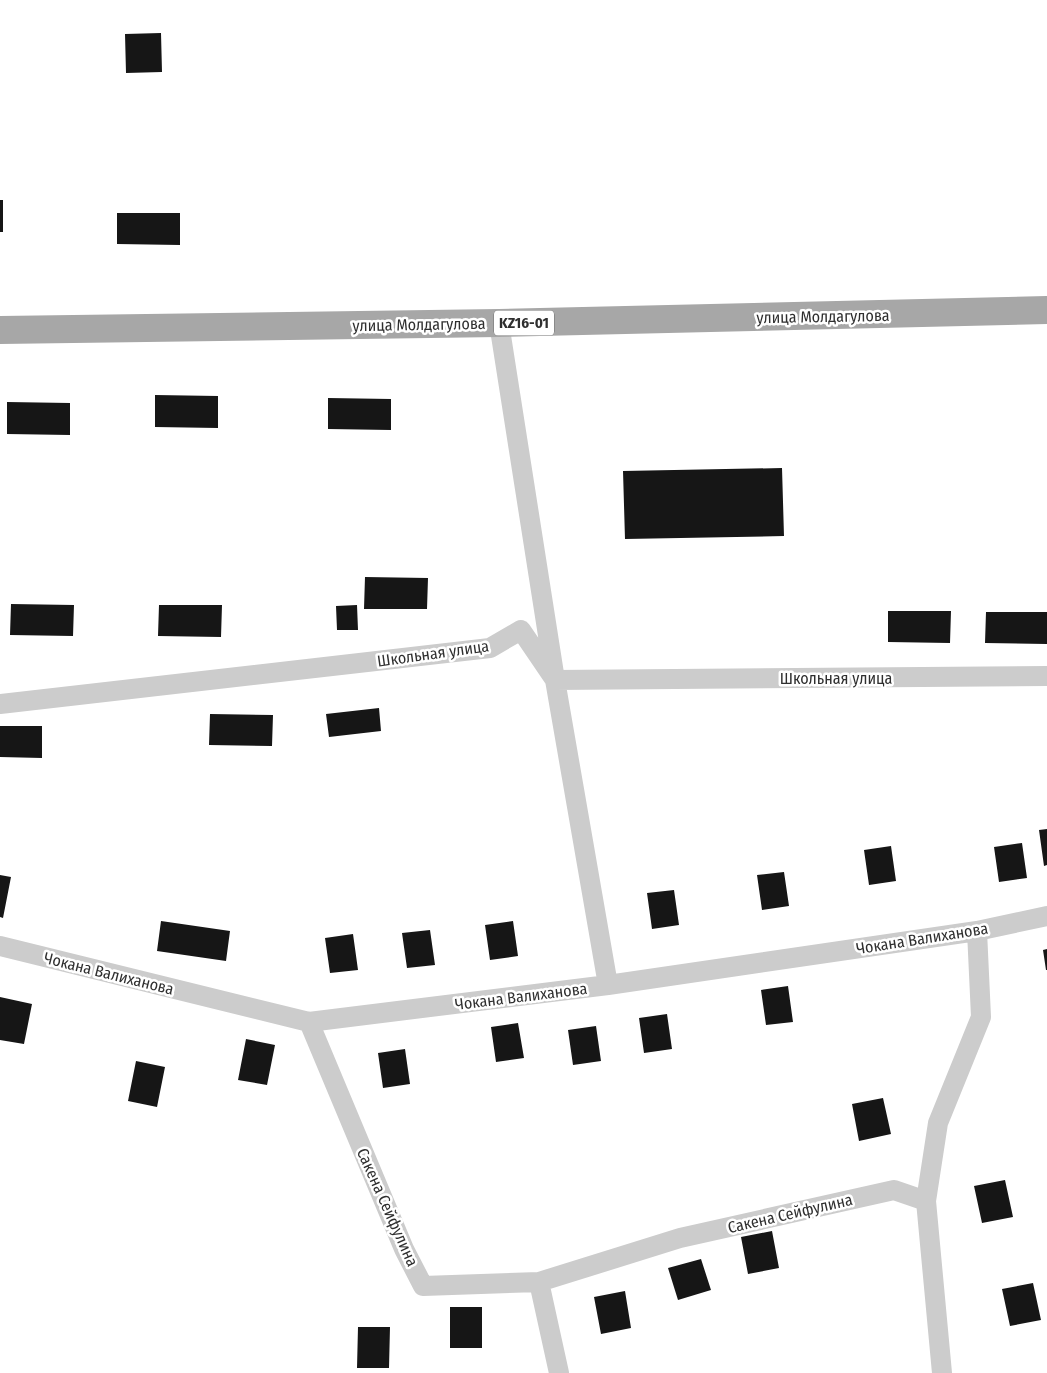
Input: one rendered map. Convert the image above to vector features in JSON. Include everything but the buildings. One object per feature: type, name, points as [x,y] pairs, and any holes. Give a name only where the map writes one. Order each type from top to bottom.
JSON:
[{"type":"main road","name":"улица Молдагулова","points":[[0,330],[499,323],[1047,310]]},
{"type":"street","points":[[499,323],[555,680],[608,985]]},
{"type":"street","name":"Школьная улица","points":[[0,704],[490,648],[521,630],[555,680],[1047,676]]},
{"type":"street","name":"Чокана Валиханова","points":[[0,946],[310,1022],[608,985],[977,931],[1047,916]]},
{"type":"street","points":[[942,1373],[926,1201],[938,1123],[981,1017],[977,931]]},
{"type":"street","name":"Сакена Сейфулина","points":[[310,1022],[404,1249],[424,1286],[539,1282],[680,1238],[894,1190],[926,1201]]},
{"type":"street","points":[[539,1282],[559,1373]]}]
